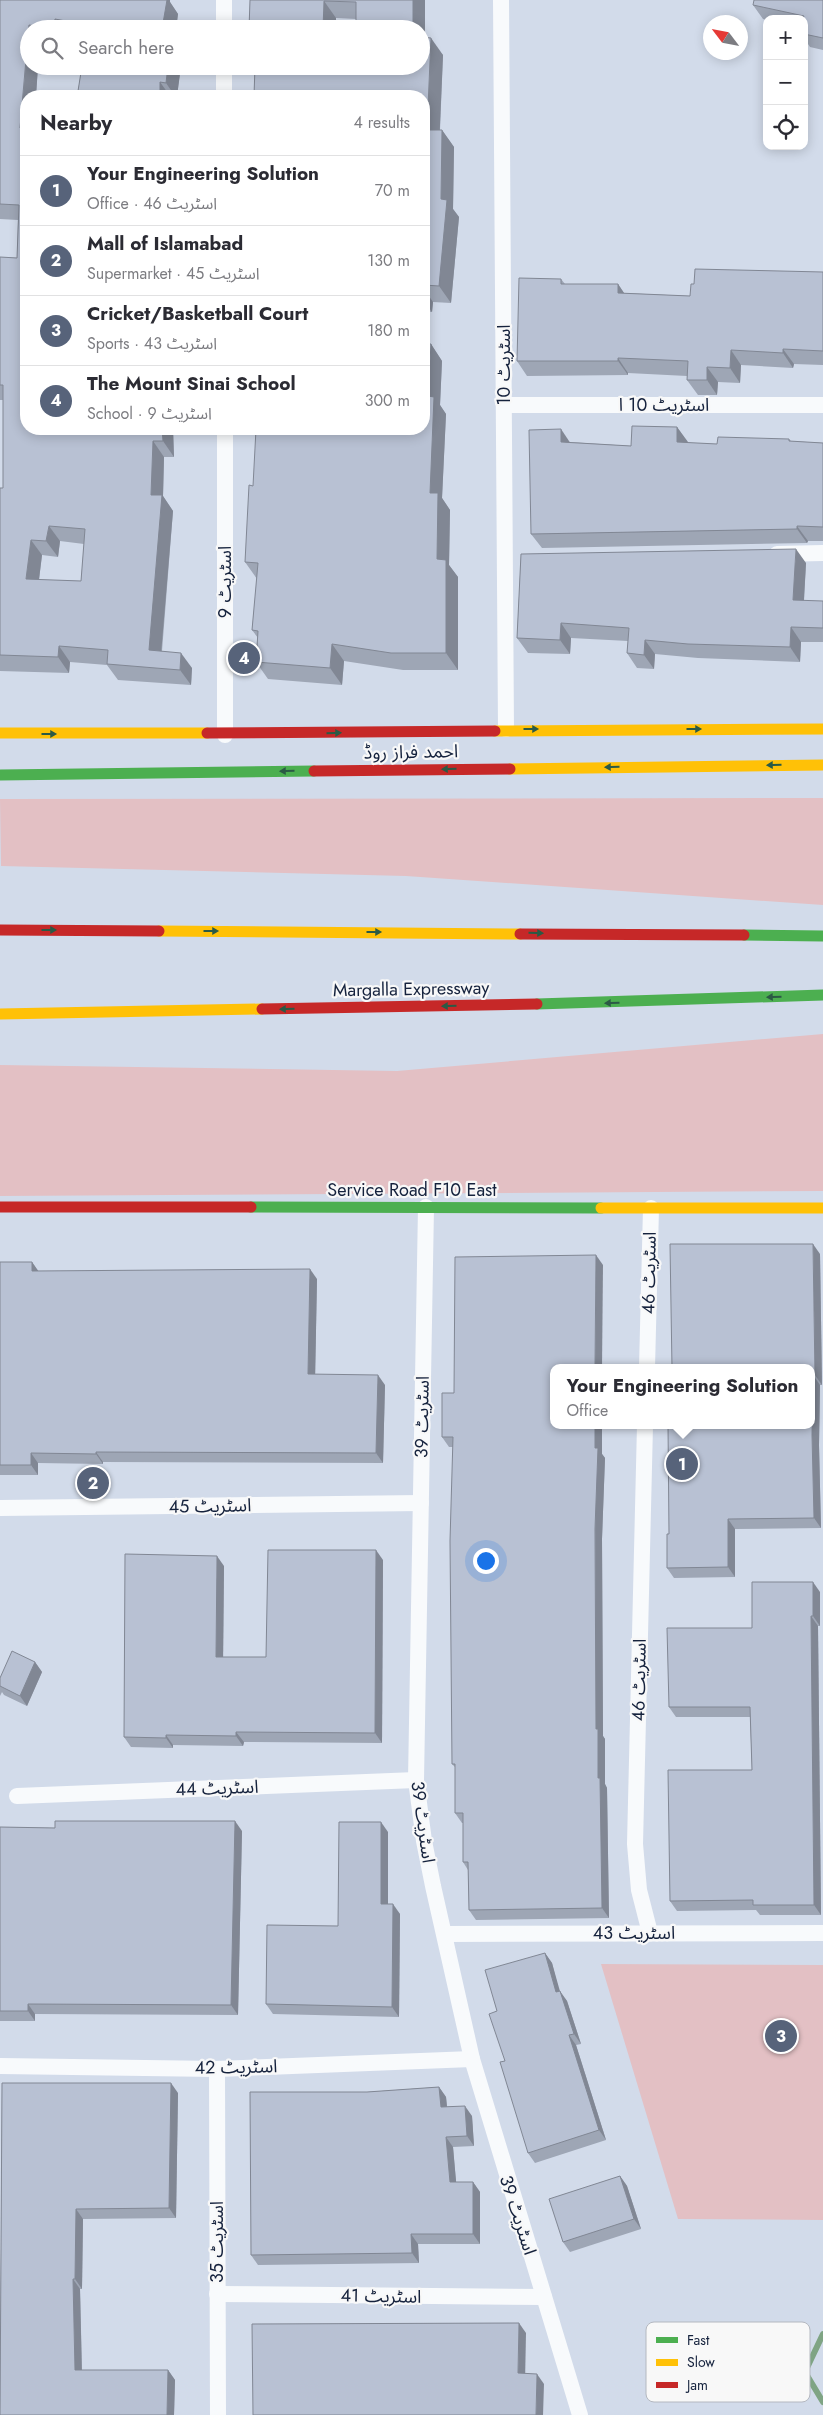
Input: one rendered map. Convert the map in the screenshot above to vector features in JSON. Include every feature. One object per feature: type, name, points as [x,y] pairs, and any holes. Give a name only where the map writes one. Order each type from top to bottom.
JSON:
[{"type":"main road","name":"احمد فراز روڈ","points":[[0,733],[225,735],[506,729],[823,729]]},
{"type":"main road","name":"احمد فراز روڈ","points":[[0,775],[820,766]]},
{"type":"main road","points":[[0,930],[823,936]]},
{"type":"main road","name":"Margalla Expressway","points":[[0,1014],[599,1003],[823,995]]},
{"type":"main road","name":"Service Road F10 East","points":[[0,1207],[823,1208]]},
{"type":"street","points":[[224,0],[224,20]]},
{"type":"street","name":"اسٹریٹ 10","points":[[501,0],[506,729]]},
{"type":"street","points":[[224,75],[224,90]]},
{"type":"street","name":"اسٹریٹ 10 ا","points":[[504,405],[823,405]]},
{"type":"street","name":"اسٹریٹ 9","points":[[225,435],[225,735]]},
{"type":"street","points":[[763,554],[823,553]]},
{"type":"street","points":[[505,559],[525,559]]},
{"type":"street","name":"اسٹریٹ 39","points":[[426,1207],[416,1780],[424,1841],[472,2059],[580,2415]]},
{"type":"street","name":"اسٹریٹ 46","points":[[647,1364],[651,1208]]},
{"type":"street","name":"اسٹریٹ 46","points":[[645,1429],[635,1844],[639,1890],[650,1933]]},
{"type":"street","name":"اسٹریٹ 45","points":[[0,1508],[421,1503]]},
{"type":"street","name":"اسٹریٹ 44","points":[[17,1796],[416,1780]]},
{"type":"street","name":"اسٹریٹ 43","points":[[445,1934],[823,1932]]},
{"type":"street","name":"اسٹریٹ 42","points":[[0,2066],[216,2069],[472,2059]]},
{"type":"street","name":"اسٹریٹ 35","points":[[216,2069],[218,2415]]},
{"type":"street","name":"اسٹریٹ 41","points":[[218,2294],[544,2297]]},
{"type":"shaded area","points":[[823,798],[823,905],[406,876],[1,866],[0,799]]},
{"type":"shaded area","points":[[823,1034],[823,1191],[0,1196],[0,1065],[397,1071]]},
{"type":"shaded area","points":[[601,1964],[823,1965],[823,2220],[678,2219]]},
{"type":"building","points":[[0,0],[167,0],[164,20],[20,20],[20,75],[25,75],[23,90],[20,90],[20,435],[162,435],[163,441],[153,441],[151,495],[162,495],[149,650],[181,653],[180,670],[107,664],[108,650],[59,646],[58,657],[0,655],[0,488],[3,488],[3,385],[0,385],[0,257],[17,258],[19,205],[0,204]],"holes":[[[49,526],[85,529],[81,581],[26,579],[31,540],[46,541]]]},
{"type":"building","points":[[250,0],[413,0],[413,20],[356,20],[356,2],[324,1],[323,20],[249,20]]},
{"type":"building","points":[[754,0],[823,0],[823,38],[808,35],[808,15],[799,15],[753,5]]},
{"type":"building","points":[[81,75],[167,75],[166,83],[160,82],[160,90],[78,90]]},
{"type":"building","points":[[255,75],[429,75],[429,90],[254,90]]},
{"type":"building","points":[[430,130],[442,130],[441,199],[447,200],[439,286],[430,285]]},
{"type":"building","points":[[695,269],[823,272],[823,351],[783,349],[783,353],[731,350],[730,368],[707,367],[707,380],[687,380],[688,361],[618,358],[618,361],[517,361],[519,278],[561,279],[561,284],[618,284],[618,293],[690,296],[691,284],[694,284]]},
{"type":"building","points":[[430,396],[434,397],[430,493],[438,493],[437,559],[446,560],[446,653],[391,653],[332,644],[330,668],[256,662],[258,631],[252,630],[258,563],[245,562],[249,485],[253,486],[256,435],[430,435]]},
{"type":"building","points":[[632,426],[677,427],[677,442],[717,444],[718,437],[789,439],[789,441],[823,443],[823,527],[797,526],[797,529],[531,534],[529,430],[561,429],[561,442],[631,446]]},
{"type":"building","points":[[796,549],[793,600],[823,601],[823,628],[791,627],[790,647],[688,644],[645,640],[644,655],[627,653],[629,628],[561,623],[560,640],[517,638],[521,554]]},
{"type":"building","points":[[670,1244],[813,1244],[815,1364],[672,1364]]},
{"type":"building","points":[[596,1255],[595,1364],[550,1364],[550,1429],[595,1429],[595,1448],[598,1448],[595,1529],[596,1729],[598,1729],[598,1778],[600,1778],[602,1908],[469,1910],[468,1862],[463,1862],[463,1813],[455,1813],[455,1764],[452,1764],[450,1541],[453,1437],[442,1437],[442,1393],[454,1393],[455,1257]]},
{"type":"building","points":[[0,1262],[32,1262],[32,1271],[310,1269],[308,1374],[378,1375],[376,1453],[31,1453],[31,1465],[0,1465]]},
{"type":"building","points":[[668,1429],[812,1429],[814,1518],[728,1519],[728,1567],[667,1568],[667,1534],[669,1534]]},
{"type":"building","points":[[268,1550],[376,1550],[375,1733],[236,1732],[236,1736],[166,1735],[166,1738],[124,1737],[125,1554],[217,1556],[216,1657],[266,1657]]},
{"type":"building","points":[[752,1582],[813,1582],[813,1616],[811,1616],[814,1905],[753,1905],[753,1900],[670,1901],[668,1770],[752,1770],[750,1707],[669,1707],[667,1628],[752,1628]]},
{"type":"building","points":[[12,1651],[35,1662],[20,1696],[0,1686],[0,1678]]},
{"type":"building","points":[[55,1821],[235,1821],[231,2005],[28,2004],[28,2011],[0,2011],[0,1827],[55,1828]]},
{"type":"building","points":[[339,1822],[381,1822],[381,1904],[393,1904],[392,2007],[266,2004],[267,1925],[338,1926]]},
{"type":"building","points":[[545,1953],[556,1992],[560,1991],[574,2034],[569,2035],[599,2130],[528,2153],[500,2062],[505,2061],[489,2014],[497,2011],[485,1970]]},
{"type":"building","points":[[2,2083],[171,2083],[169,2208],[76,2209],[75,2279],[73,2279],[75,2370],[168,2370],[167,2415],[0,2415]]},
{"type":"building","points":[[439,2087],[441,2107],[465,2106],[467,2136],[446,2137],[450,2182],[473,2182],[473,2234],[411,2234],[412,2253],[251,2255],[250,2092],[367,2092]]},
{"type":"building","points":[[620,2176],[634,2219],[563,2242],[549,2199]]},
{"type":"building","points":[[519,2323],[518,2373],[537,2374],[536,2415],[253,2415],[252,2324]]},
{"type":"waterway","points":[[810,2361],[823,2334]]},
{"type":"waterway","points":[[810,2380],[823,2402]]},
{"type":"traffic: fast","points":[[0,775],[314,771]]},
{"type":"traffic: fast","points":[[744,935],[823,936]]},
{"type":"traffic: fast","points":[[537,1004],[823,995]]},
{"type":"traffic: fast","points":[[251,1207],[601,1208]]},
{"type":"traffic: slow","points":[[495,731],[823,729]]},
{"type":"traffic: slow","points":[[0,733],[207,733]]},
{"type":"traffic: slow","points":[[510,769],[823,765]]},
{"type":"traffic: slow","points":[[159,931],[520,934]]},
{"type":"traffic: slow","points":[[0,1014],[262,1009]]},
{"type":"traffic: slow","points":[[601,1208],[823,1208]]},
{"type":"traffic: jam","points":[[207,733],[495,731]]},
{"type":"traffic: jam","points":[[314,771],[510,769]]},
{"type":"traffic: jam","points":[[0,930],[159,931]]},
{"type":"traffic: jam","points":[[520,934],[744,935]]},
{"type":"traffic: jam","points":[[262,1009],[537,1004]]},
{"type":"traffic: jam","points":[[0,1207],[251,1207]]},
{"type":"place","name":"The Mount Sinai School","points":[[244,658]]},
{"type":"place","name":"Your Engineering Solution","points":[[682,1464]]},
{"type":"place","name":"Mall of Islamabad","points":[[93,1483]]},
{"type":"place","name":"Cricket/Basketball Court","points":[[781,2036]]}]
